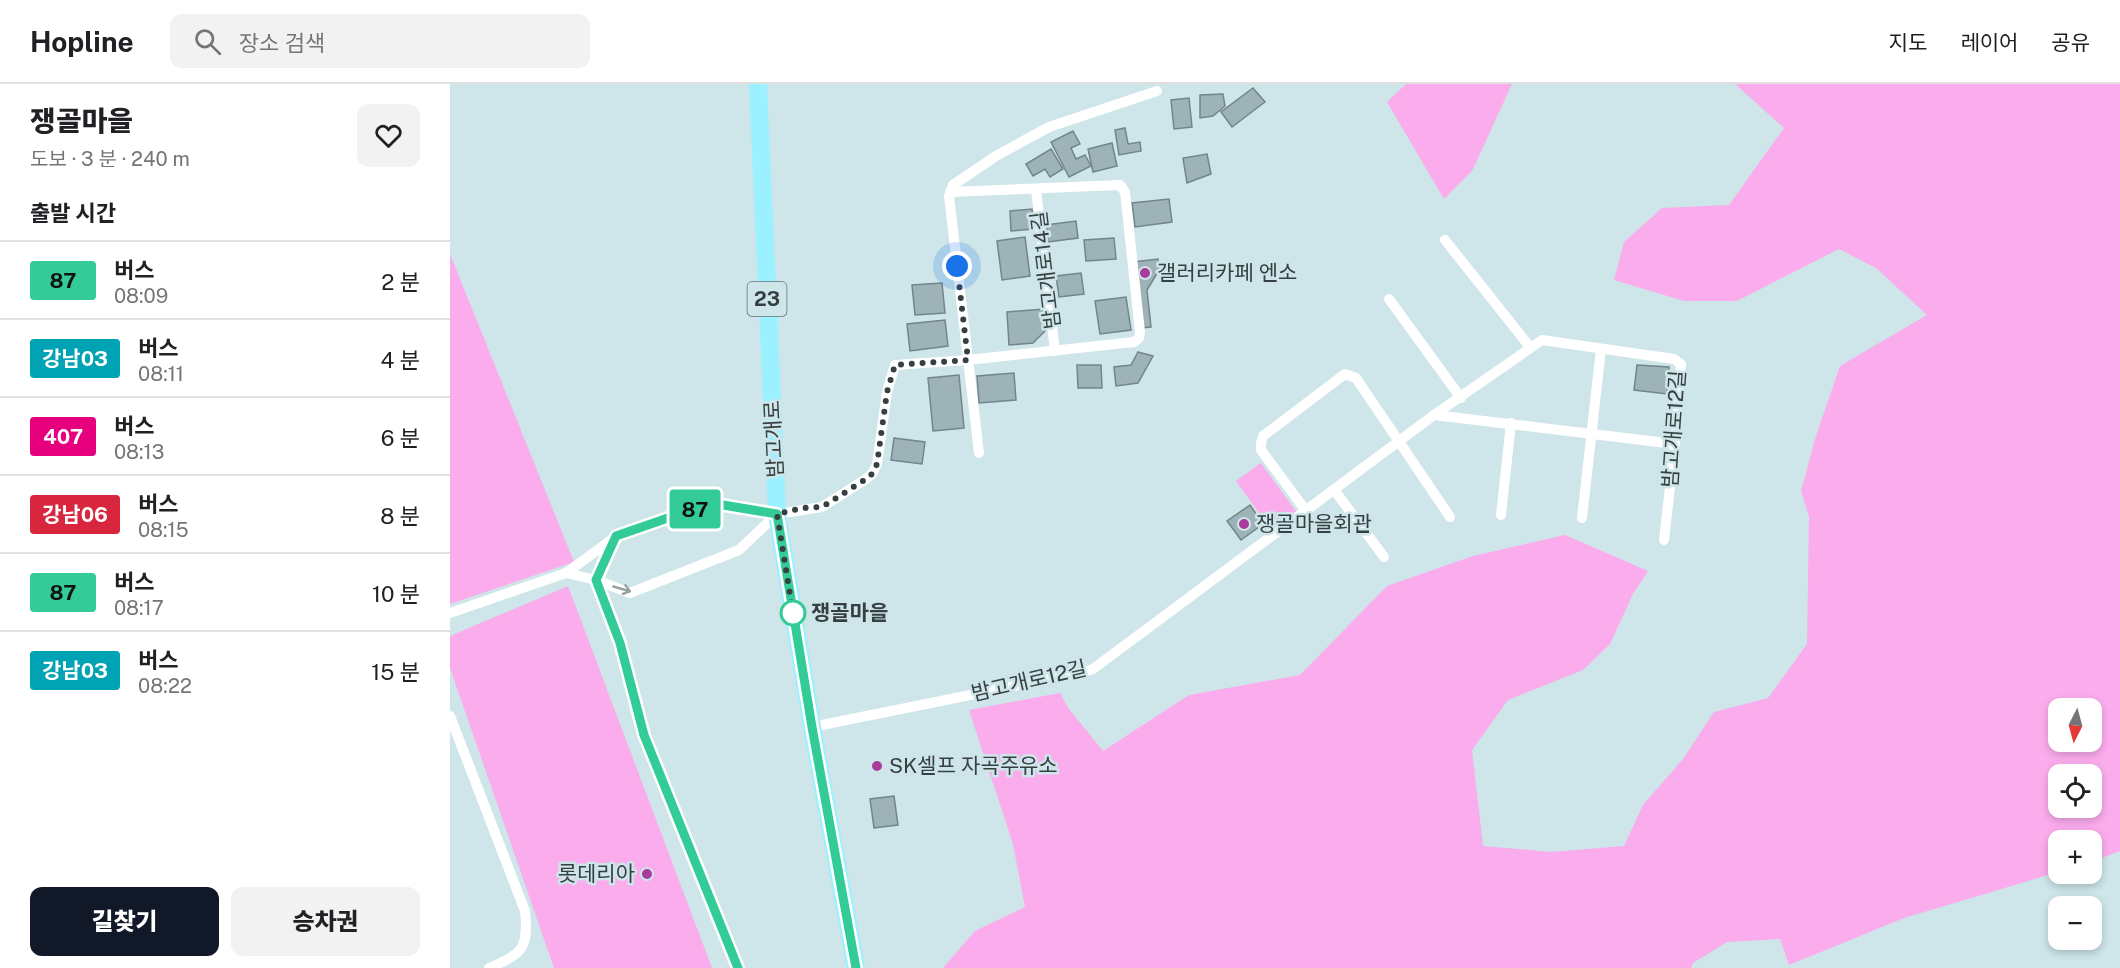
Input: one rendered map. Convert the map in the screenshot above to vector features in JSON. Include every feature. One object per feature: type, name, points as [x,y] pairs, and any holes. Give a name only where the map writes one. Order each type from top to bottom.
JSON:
[{"type":"main road","name":"밤고개로","points":[[758,84],[777,514],[812,727],[856,968]]},
{"type":"street","points":[[979,453],[950,192],[953,184],[996,156],[1049,127],[1157,91]]},
{"type":"street","name":"밤고개로14길","points":[[777,514],[803,508],[822,507],[872,474],[877,464],[887,392],[895,365],[1055,351],[1134,342],[1139,338],[1125,192],[1120,186],[1036,190],[1055,351]]},
{"type":"street","points":[[950,192],[1036,190]]},
{"type":"street","points":[[1445,240],[1530,347]]},
{"type":"street","points":[[1389,298],[1461,398]]},
{"type":"street","name":"밤고개로12길","points":[[812,727],[1073,675],[1093,669],[1335,491],[1434,415],[1542,340],[1674,358],[1681,364],[1664,540]]},
{"type":"street","points":[[1582,518],[1601,349]]},
{"type":"street","points":[[1306,511],[1261,450],[1261,443],[1263,436],[1345,374],[1356,378],[1450,517]]},
{"type":"street","points":[[1434,415],[1675,444]]},
{"type":"street","points":[[1501,515],[1511,423]]},
{"type":"street","points":[[1335,491],[1384,557]]},
{"type":"street","points":[[450,614],[566,573],[616,536],[711,503],[777,514]]},
{"type":"street","points":[[566,573],[596,580],[630,593],[738,550],[777,514]]},
{"type":"street","points":[[596,580],[616,536]]},
{"type":"street","points":[[450,716],[525,911],[527,929],[524,946],[512,958],[489,968]]},
{"type":"shaded area","points":[[1406,84],[1512,84],[1472,171],[1444,199],[1387,102]]},
{"type":"shaded area","points":[[1735,84],[2120,84],[2120,851],[2102,858],[2102,830],[2048,830],[2048,875],[1904,918],[1789,965],[1780,939],[1727,942],[1693,963],[1691,968],[943,968],[975,931],[1025,907],[1013,844],[969,710],[1060,693],[1069,709],[1103,751],[1189,695],[1300,675],[1387,586],[1473,556],[1565,535],[1648,571],[1633,594],[1610,644],[1583,670],[1508,700],[1472,750],[1483,846],[1551,852],[1624,846],[1643,805],[1683,759],[1714,712],[1768,698],[1807,644],[1809,517],[1801,491],[1815,439],[1840,366],[1927,315],[1876,268],[1839,249],[1737,301],[1684,301],[1614,280],[1624,242],[1662,208],[1729,205],[1784,128]]},
{"type":"shaded area","points":[[450,254],[574,562],[450,604]]},
{"type":"shaded area","points":[[1261,463],[1297,513],[1272,531],[1236,481]]},
{"type":"shaded area","points":[[568,586],[712,968],[554,968],[450,668],[450,636]]},
{"type":"building","points":[[1253,88],[1265,102],[1232,127],[1221,112]]},
{"type":"building","points":[[1223,94],[1225,106],[1213,116],[1200,118],[1200,95]]},
{"type":"building","points":[[1189,98],[1192,127],[1174,129],[1171,100]]},
{"type":"building","points":[[1125,128],[1128,144],[1140,142],[1141,151],[1119,155],[1115,130]]},
{"type":"building","points":[[1073,131],[1080,144],[1071,148],[1076,159],[1085,155],[1091,166],[1069,177],[1051,142]]},
{"type":"building","points":[[1112,143],[1117,166],[1093,172],[1088,149]]},
{"type":"building","points":[[1051,149],[1063,169],[1050,177],[1045,169],[1033,176],[1026,164]]},
{"type":"building","points":[[1207,154],[1211,174],[1187,183],[1183,158]]},
{"type":"building","points":[[1169,199],[1172,222],[1135,227],[1132,203]]},
{"type":"building","points":[[1032,209],[1034,229],[1011,231],[1010,211]]},
{"type":"building","points":[[1076,221],[1078,238],[1048,242],[1046,225]]},
{"type":"building","points":[[1025,237],[1030,276],[1002,280],[997,241]]},
{"type":"building","points":[[1114,238],[1116,259],[1086,261],[1084,240]]},
{"type":"building","points":[[1158,259],[1159,270],[1147,290],[1151,327],[1141,328],[1133,262]]},
{"type":"building","points":[[1081,273],[1084,294],[1059,297],[1056,276]]},
{"type":"building","points":[[942,283],[945,313],[915,315],[912,285]]},
{"type":"building","points":[[1126,297],[1131,330],[1100,334],[1095,301]]},
{"type":"building","points":[[1044,309],[1045,331],[1033,343],[1009,345],[1007,312]]},
{"type":"building","points":[[945,320],[948,346],[910,351],[907,324]]},
{"type":"building","points":[[1138,352],[1153,356],[1138,383],[1116,386],[1114,367],[1131,365]]},
{"type":"building","points":[[1077,365],[1101,365],[1102,388],[1078,388]]},
{"type":"building","points":[[1637,365],[1669,367],[1667,394],[1634,390]]},
{"type":"building","points":[[1014,373],[1016,400],[979,403],[977,376]]},
{"type":"building","points":[[959,375],[964,428],[933,431],[928,378]]},
{"type":"building","points":[[894,438],[925,442],[922,464],[891,460]]},
{"type":"building","points":[[1250,505],[1263,524],[1241,540],[1227,521]]},
{"type":"building","points":[[894,796],[898,825],[874,828],[870,799]]},
{"type":"bus line","name":"87","points":[[738,968],[644,735],[620,643],[596,580],[616,536],[711,503],[777,514],[812,727],[856,968]]},
{"type":"place","name":"갤러리카페 엔소","points":[[1145,273]]},
{"type":"place","name":"쟁골마을회관","points":[[1244,524]]},
{"type":"place","name":"쟁골마을","points":[[793,613]]},
{"type":"place","name":"SK셀프 자곡주유소","points":[[877,766]]},
{"type":"place","name":"롯데리아","points":[[647,874]]},
{"type":"route","points":[[793,613],[777,514],[803,508],[822,507],[872,474],[877,464],[887,392],[895,365],[968,360],[957,266]]}]
